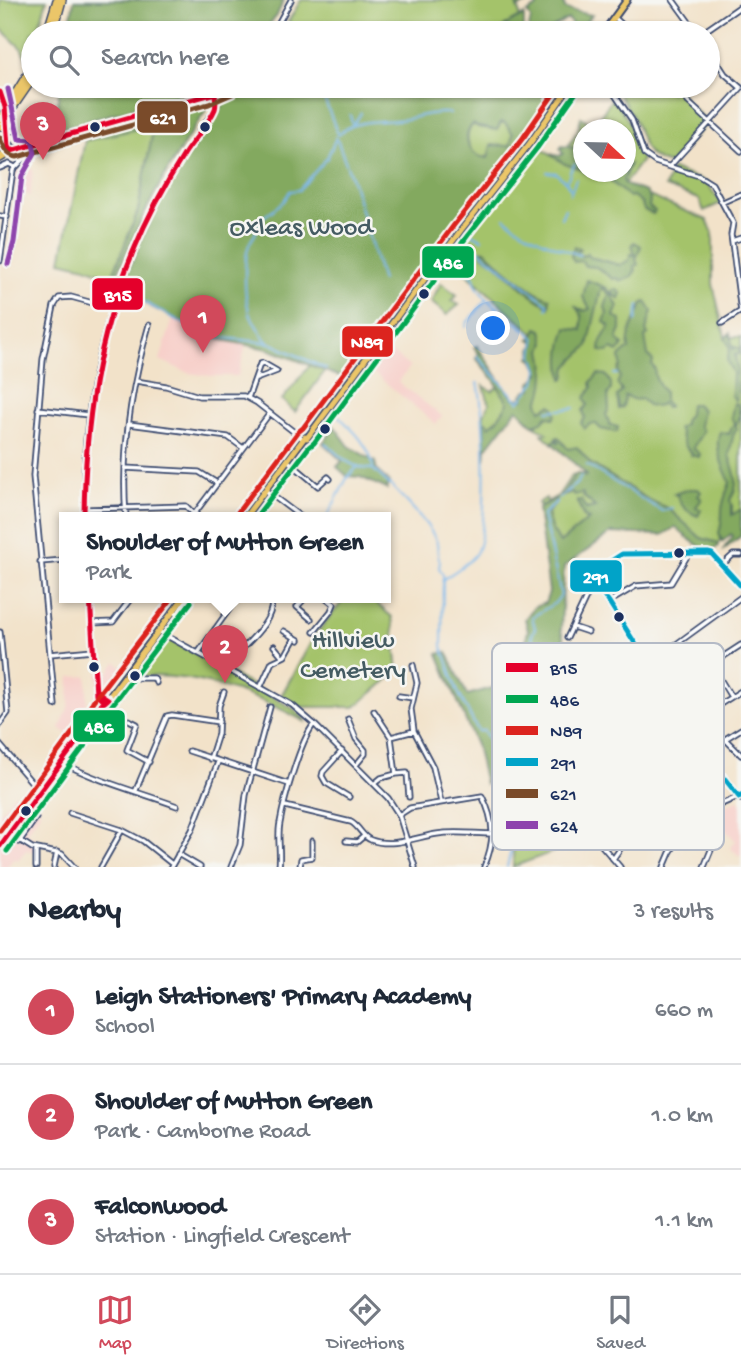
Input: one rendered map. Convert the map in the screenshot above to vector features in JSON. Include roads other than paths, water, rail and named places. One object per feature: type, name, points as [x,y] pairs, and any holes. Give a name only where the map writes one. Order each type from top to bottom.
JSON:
[{"type":"highway","points":[[51,21],[59,0]]},
{"type":"highway","points":[[55,21],[59,0]]},
{"type":"highway","points":[[0,119],[21,85]]},
{"type":"highway","points":[[0,126],[21,95]]},
{"type":"highway","points":[[0,158],[10,153]]},
{"type":"main road","points":[[611,21],[627,0]]},
{"type":"main road","points":[[249,512],[562,98]]},
{"type":"main road","points":[[0,846],[100,706],[181,603]]},
{"type":"street","points":[[280,21],[291,0]]},
{"type":"street","points":[[673,0],[690,21]]},
{"type":"street","points":[[718,21],[741,6],[741,0]]},
{"type":"street","points":[[614,17],[620,21]]},
{"type":"street","points":[[670,166],[741,88],[720,66]]},
{"type":"street","points":[[0,92],[9,140],[13,148],[25,147]]},
{"type":"street","points":[[9,140],[10,153],[33,144],[197,98]]},
{"type":"street","points":[[191,512],[186,506],[84,509],[84,460],[96,368],[124,270],[153,205],[191,142],[216,107],[215,98]]},
{"type":"street","points":[[618,98],[632,120],[644,154],[655,162],[706,179],[712,184],[733,223],[732,241],[741,311],[722,323]]},
{"type":"street","points":[[686,98],[741,151]]},
{"type":"street","points":[[8,134],[16,128]]},
{"type":"street","points":[[0,261],[15,167],[26,157],[25,147]]},
{"type":"street","points":[[0,168],[10,163],[15,167]]},
{"type":"street","points":[[723,202],[741,194]]},
{"type":"street","points":[[0,216],[7,217]]},
{"type":"street","points":[[732,241],[741,238]]},
{"type":"street","points":[[735,269],[741,268]]},
{"type":"street","points":[[55,705],[33,476],[37,409],[46,340],[55,303],[61,297],[68,296],[111,308]]},
{"type":"street","points":[[126,512],[125,468],[129,425],[149,325]]},
{"type":"street","points":[[248,398],[261,363],[277,371],[256,379]]},
{"type":"street","points":[[136,381],[169,386],[199,396],[236,395],[248,398],[306,436]]},
{"type":"street","points":[[37,409],[88,415]]},
{"type":"street","points":[[197,512],[270,413]]},
{"type":"street","points":[[129,425],[228,437],[243,448]]},
{"type":"street","points":[[287,460],[318,486],[328,477]]},
{"type":"street","points":[[125,468],[199,472],[217,483]]},
{"type":"street","points":[[265,490],[295,512]]},
{"type":"street","points":[[609,602],[636,586],[671,583],[689,553]]},
{"type":"street","points":[[567,638],[600,568],[622,554],[708,553],[715,557],[741,586]]},
{"type":"street","points":[[722,565],[733,555],[741,555]]},
{"type":"street","points":[[40,562],[59,560]]},
{"type":"street","points":[[592,586],[600,590],[635,643]]},
{"type":"street","points":[[678,643],[741,597]]},
{"type":"street","points":[[90,603],[92,676],[96,691],[105,702]]},
{"type":"street","points":[[91,623],[113,622],[127,603]]},
{"type":"street","points":[[198,653],[234,603]]},
{"type":"street","points":[[215,629],[237,646],[245,646],[271,614],[273,603]]},
{"type":"street","points":[[299,603],[294,607],[311,619]]},
{"type":"street","points":[[314,632],[334,604]]},
{"type":"street","points":[[573,627],[588,632]]},
{"type":"street","points":[[158,631],[292,705],[314,724],[375,783],[399,815],[415,867]]},
{"type":"street","points":[[260,688],[272,662],[287,654],[295,638],[284,631]]},
{"type":"street","points":[[0,632],[8,713],[0,724]]},
{"type":"street","points":[[724,656],[741,645]]},
{"type":"street","points":[[274,646],[283,657]]},
{"type":"street","points":[[50,654],[93,650]]},
{"type":"street","points":[[413,665],[416,683],[411,709],[414,731],[433,767],[440,802]]},
{"type":"street","points":[[126,674],[132,678],[154,678],[156,683]]},
{"type":"street","points":[[724,684],[732,697]]},
{"type":"street","points":[[724,702],[741,691]]},
{"type":"street","points":[[209,759],[218,734],[219,706],[224,692]]},
{"type":"street","points":[[398,696],[413,698]]},
{"type":"street","points":[[231,867],[240,845],[251,774],[270,706]]},
{"type":"street","points":[[374,711],[391,737],[396,774]]},
{"type":"street","points":[[86,715],[94,718]]},
{"type":"street","points":[[136,790],[167,716],[219,722]]},
{"type":"street","points":[[348,719],[356,739],[365,750],[356,765]]},
{"type":"street","points":[[129,720],[137,724],[127,750],[149,762]]},
{"type":"street","points":[[279,867],[279,825],[289,784],[306,734],[314,724]]},
{"type":"street","points":[[741,729],[726,739],[741,755]]},
{"type":"street","points":[[391,737],[414,731]]},
{"type":"street","points":[[0,745],[40,792]]},
{"type":"street","points":[[189,751],[251,774],[289,784]]},
{"type":"street","points":[[342,751],[322,776],[326,783],[349,797]]},
{"type":"street","points":[[61,762],[91,777],[136,790],[177,807]]},
{"type":"street","points":[[70,813],[122,830],[143,841],[171,866],[192,830],[218,762]]},
{"type":"street","points":[[375,783],[381,778],[407,773],[409,797]]},
{"type":"street","points":[[724,777],[740,797]]},
{"type":"street","points":[[399,815],[410,807],[479,795],[483,797],[491,815],[492,824]]},
{"type":"street","points":[[285,806],[351,822],[373,841],[408,841],[439,834],[492,834]]},
{"type":"street","points":[[19,842],[30,831],[36,818]]},
{"type":"street","points":[[101,867],[122,830]]},
{"type":"street","points":[[9,834],[19,842],[36,849],[57,852],[67,858],[74,867]]},
{"type":"street","points":[[346,841],[357,842],[364,836]]},
{"type":"street","points":[[300,867],[300,859],[312,857],[312,842]]},
{"type":"street","points":[[484,867],[492,842]]},
{"type":"street","points":[[36,849],[36,867]]},
{"type":"street","points":[[605,850],[620,867]]},
{"type":"street","points":[[613,859],[619,850]]},
{"type":"street","points":[[664,867],[672,850]]},
{"type":"street","points":[[704,867],[711,850]]},
{"type":"street","points":[[54,867],[57,852]]},
{"type":"street","points":[[178,854],[200,867]]},
{"type":"waterway","points":[[324,98],[338,134]]},
{"type":"waterway","points":[[345,129],[353,125],[361,113]]},
{"type":"waterway","points":[[338,135],[345,129],[362,123],[445,113]]},
{"type":"waterway","points":[[350,115],[352,123]]},
{"type":"waterway","points":[[336,137],[352,179],[382,281]]},
{"type":"waterway","points":[[260,220],[284,201],[290,191],[299,190],[327,158],[336,138]]},
{"type":"waterway","points":[[570,172],[573,167]]},
{"type":"waterway","points":[[547,172],[556,173],[566,182]]},
{"type":"waterway","points":[[570,174],[566,182],[571,190]]},
{"type":"waterway","points":[[570,195],[575,182]]},
{"type":"waterway","points":[[486,205],[455,244],[451,255],[474,277],[482,294],[535,339],[533,355],[538,370],[535,382],[519,402]]},
{"type":"waterway","points":[[561,218],[565,209]]},
{"type":"waterway","points":[[505,218],[541,240],[580,255]]},
{"type":"waterway","points":[[249,310],[245,286],[247,255],[256,232],[255,227],[259,223]]},
{"type":"waterway","points":[[468,232],[482,239]]},
{"type":"waterway","points":[[476,248],[548,304],[547,309]]},
{"type":"waterway","points":[[123,291],[207,336],[270,343]]},
{"type":"waterway","points":[[466,327],[486,300]]},
{"type":"waterway","points":[[636,321],[639,305]]},
{"type":"waterway","points":[[249,313],[260,332]]},
{"type":"waterway","points":[[261,333],[266,341],[326,369]]},
{"type":"waterway","points":[[477,356],[519,402]]},
{"type":"waterway","points":[[442,580],[473,557],[480,540],[485,470],[478,383]]},
{"type":"waterway","points":[[559,410],[574,408]]},
{"type":"waterway","points":[[548,411],[556,410]]},
{"type":"waterway","points":[[333,411],[364,445],[373,469],[417,513],[436,540],[439,568],[443,574],[442,646],[457,690],[478,731],[484,731],[492,742]]},
{"type":"waterway","points":[[325,443],[353,465],[373,469]]},
{"type":"waterway","points":[[587,465],[662,511],[672,508]]},
{"type":"waterway","points":[[330,512],[347,478],[358,466]]},
{"type":"waterway","points":[[560,498],[581,476]]},
{"type":"waterway","points":[[533,643],[535,628],[532,617],[555,603],[561,595],[543,515],[557,501]]},
{"type":"waterway","points":[[507,867],[511,850]]},
{"type":"place","name":"Falconwood","points":[[43,160]]},
{"type":"place","name":"Leigh Stationers' Primary Academy","points":[[203,353]]},
{"type":"place","name":"Shoulder of Mutton Green","points":[[225,683]]},
{"type":"park label","name":"Oxleas Wood","points":[[301,225]]},
{"type":"park label","name":"Hillview Cemetery","points":[[353,653]]}]
